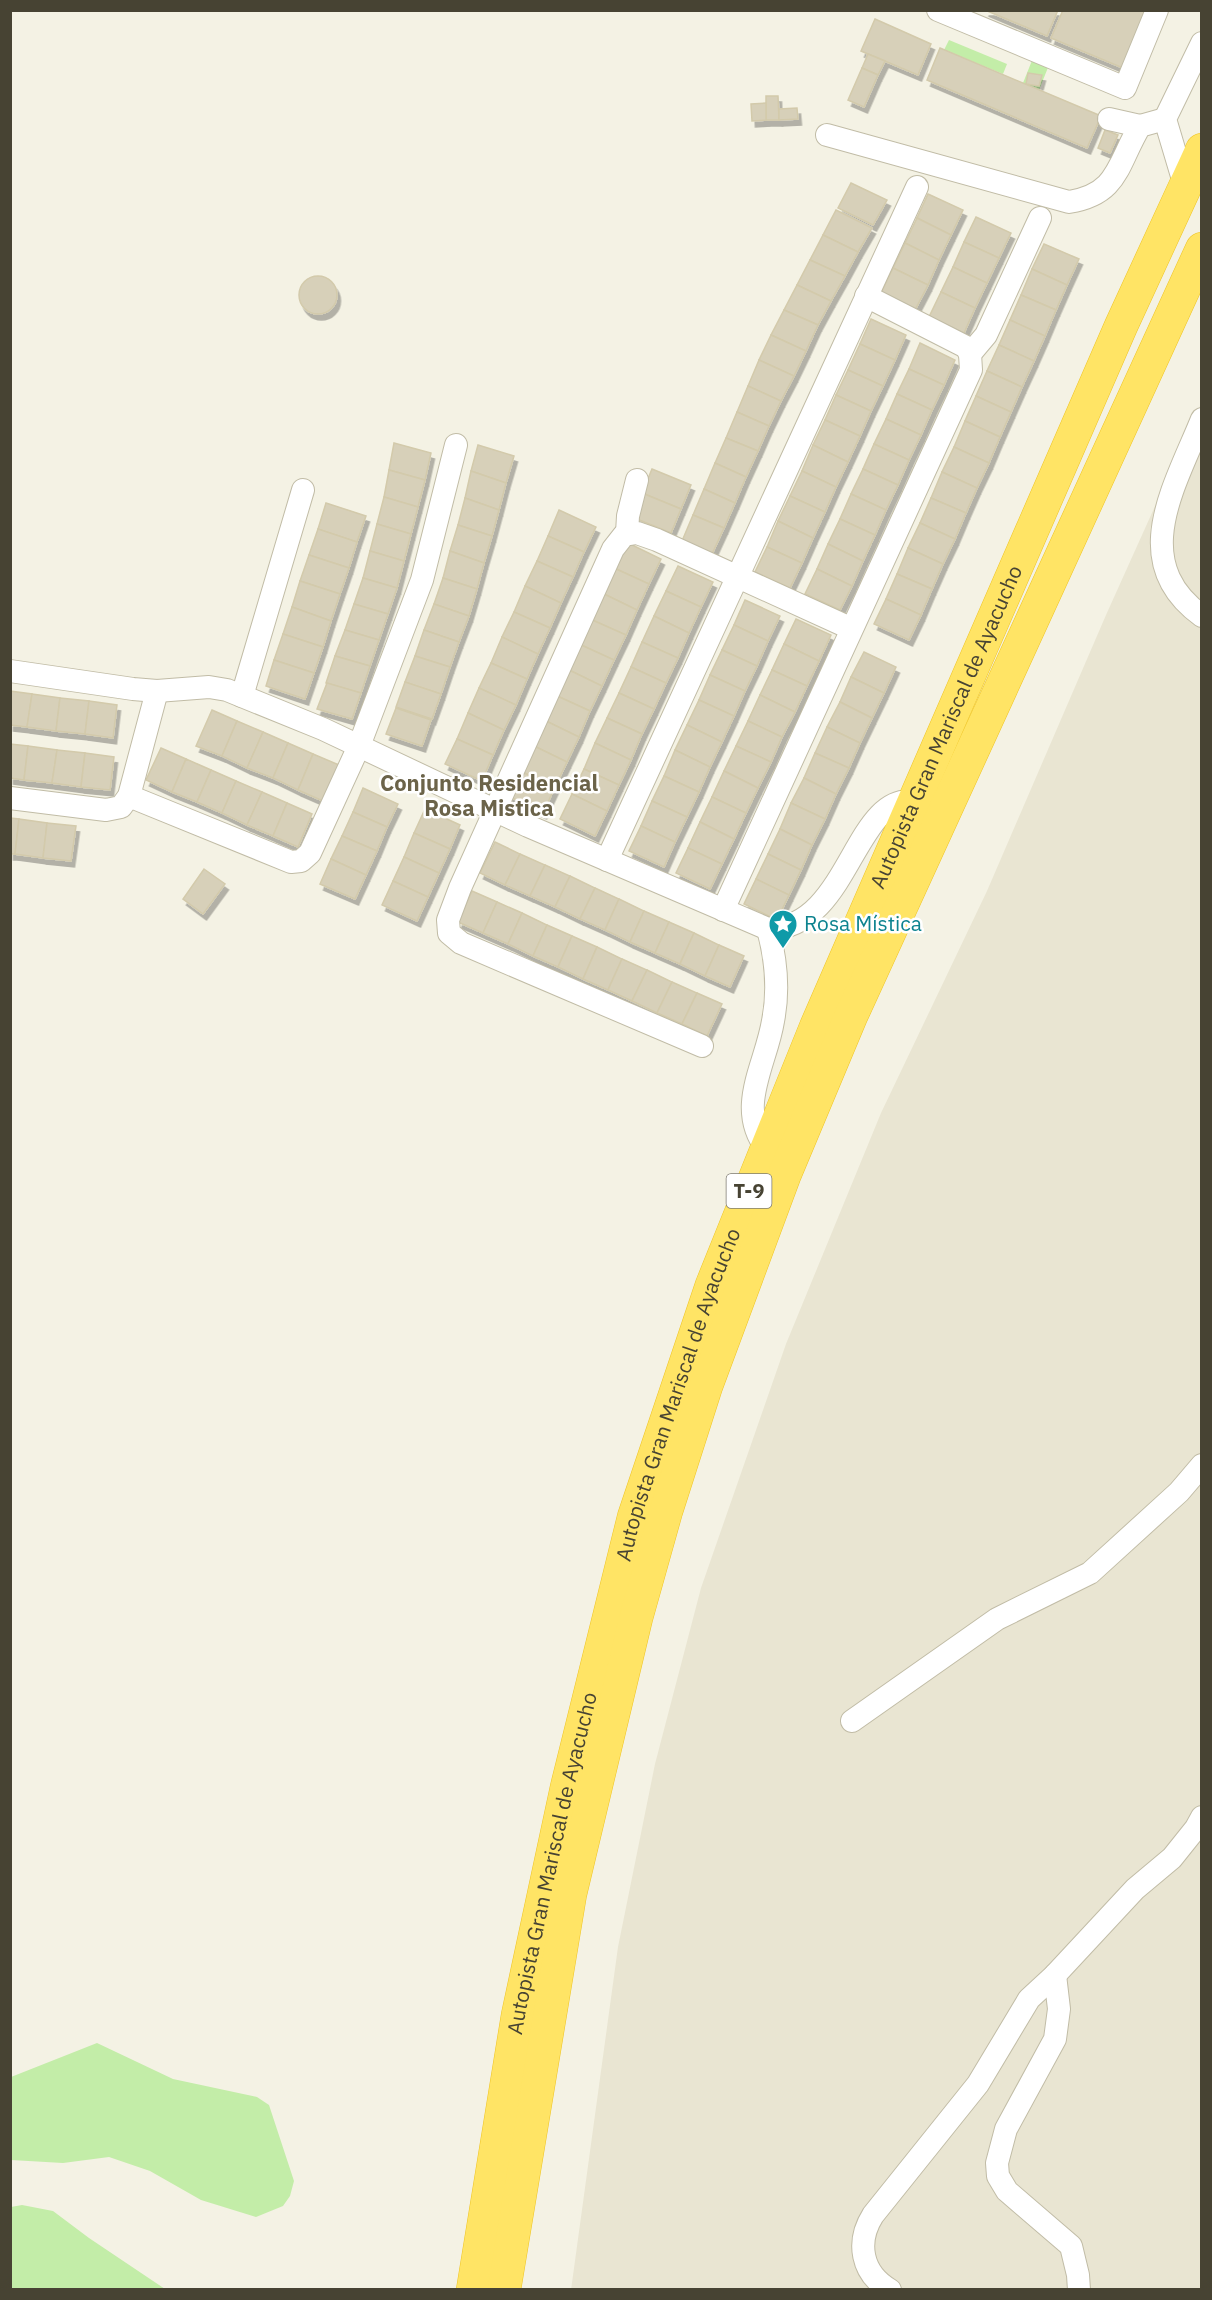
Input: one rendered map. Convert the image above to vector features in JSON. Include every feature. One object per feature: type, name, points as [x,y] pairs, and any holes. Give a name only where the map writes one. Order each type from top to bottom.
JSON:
[{"type":"highway","name":"Autopista Gran Mariscal de Ayacucho","points":[[473,2289],[520,2003],[567,1786],[634,1517],[711,1284],[816,1028],[1121,326],[1202,150]]},
{"type":"highway","name":"Autopista Gran Mariscal de Ayacucho","points":[[504,2289],[570,1894],[636,1618],[705,1386],[784,1176],[852,1016],[1202,249]]},
{"type":"street","points":[[938,10],[1125,88],[1157,10]]},
{"type":"street","points":[[1185,186],[1165,119],[1202,43]]},
{"type":"street","points":[[1109,119],[1140,126],[1165,119]]},
{"type":"street","points":[[827,135],[1069,202],[1089,198],[1103,191],[1113,180],[1140,126]]},
{"type":"street","points":[[607,860],[917,187]]},
{"type":"street","points":[[970,354],[986,335],[1040,218]]},
{"type":"street","points":[[723,910],[850,628],[969,376],[970,354],[966,347],[866,296]]},
{"type":"street","points":[[1202,418],[1168,505],[1161,548],[1164,570],[1173,588],[1202,616]]},
{"type":"street","points":[[129,796],[295,863],[310,854],[359,746],[422,580],[456,445]]},
{"type":"street","points":[[637,480],[628,516],[627,533],[613,549],[450,914],[448,927],[453,939],[702,1046]]},
{"type":"street","points":[[242,696],[303,490]]},
{"type":"street","points":[[627,533],[647,536],[850,628]]},
{"type":"street","points":[[10,671],[157,691],[209,687],[242,696],[359,746],[495,811],[768,929],[790,927],[830,894],[850,864],[869,827],[884,808],[903,800],[916,802]]},
{"type":"street","points":[[10,798],[106,810],[121,807],[129,796],[157,691]]},
{"type":"street","points":[[767,1149],[755,1131],[751,1109],[774,1018],[775,963],[768,929]]},
{"type":"street","points":[[852,1721],[997,1619],[1090,1573],[1179,1492],[1202,1465]]},
{"type":"street","points":[[891,2289],[875,2279],[864,2260],[861,2244],[865,2227],[978,2084],[1029,1999],[1055,1975],[1135,1889],[1172,1858],[1202,1817]]},
{"type":"street","points":[[1055,1975],[1059,2009],[1054,2039],[1045,2061],[1028,2085],[1013,2113],[997,2163],[998,2176],[1006,2191],[1071,2246],[1079,2289]]},
{"type":"street","points":[[468,2289],[483,2230]]},
{"type":"shaded area","points":[[1201,404],[1201,2289],[571,2290],[618,1947],[655,1764],[701,1588],[786,1344],[881,1113],[987,891],[1106,615]]},
{"type":"green space","points":[[949,40],[1007,64],[1003,74],[944,50]]},
{"type":"green space","points":[[1033,58],[1049,65],[1039,90],[1023,83]]},
{"type":"green space","points":[[97,2043],[173,2079],[257,2097],[269,2105],[294,2181],[290,2196],[283,2206],[256,2217],[201,2200],[150,2171],[109,2157],[63,2163],[11,2160],[11,2077]]},
{"type":"green space","points":[[22,2205],[53,2211],[165,2289],[11,2289],[11,2207]]},
{"type":"building","points":[[985,10],[1058,10],[1047,36]]},
{"type":"building","points":[[1063,10],[1147,10],[1123,68],[1051,38]]},
{"type":"building","points":[[875,19],[931,44],[918,75],[861,51]]},
{"type":"building","points":[[940,48],[1101,116],[1087,148],[927,80]]},
{"type":"building","points":[[868,54],[885,61],[878,75],[862,68]]},
{"type":"building","points":[[862,68],[878,75],[864,107],[848,100]]},
{"type":"building","points":[[1028,73],[1042,75],[1039,86],[1026,84]]},
{"type":"building","points":[[766,96],[778,96],[779,120],[766,120]]},
{"type":"building","points":[[766,103],[766,120],[752,121],[751,104]]},
{"type":"building","points":[[797,108],[798,119],[779,120],[779,109]]},
{"type":"building","points":[[1105,130],[1118,135],[1110,153],[1098,148]]},
{"type":"building","points":[[851,183],[887,200],[873,225],[838,208]]},
{"type":"building","points":[[928,194],[963,210],[951,235],[917,218]]},
{"type":"building","points":[[836,210],[872,228],[858,252],[823,235]]},
{"type":"building","points":[[976,217],[1011,233],[999,258],[964,242]]},
{"type":"building","points":[[917,218],[951,235],[939,260],[905,243]]},
{"type":"building","points":[[823,235],[858,252],[845,276],[810,260]]},
{"type":"building","points":[[964,242],[999,258],[987,283],[953,267]]},
{"type":"building","points":[[905,243],[939,260],[928,285],[893,268]]},
{"type":"building","points":[[1044,244],[1079,259],[1067,285],[1032,269]]},
{"type":"building","points":[[810,260],[845,276],[831,301],[797,285]]},
{"type":"building","points":[[953,267],[987,283],[975,308],[941,292]]},
{"type":"building","points":[[893,268],[928,285],[915,310],[881,293]]},
{"type":"building","points":[[1032,269],[1067,285],[1056,310],[1021,295]]},
{"type":"building","points":[[318,276],[331,282],[337,295],[331,308],[318,314],[305,308],[299,295],[305,282]]},
{"type":"building","points":[[797,285],[831,301],[818,325],[784,310]]},
{"type":"building","points":[[941,292],[975,308],[964,333],[929,317]]},
{"type":"building","points":[[1021,295],[1056,310],[1045,336],[1010,320]]},
{"type":"building","points":[[784,310],[818,325],[806,351],[771,335]]},
{"type":"building","points":[[871,319],[906,335],[895,360],[860,344]]},
{"type":"building","points":[[1010,320],[1045,336],[1034,361],[999,345]]},
{"type":"building","points":[[771,335],[806,351],[794,376],[759,360]]},
{"type":"building","points":[[920,343],[955,360],[944,385],[909,369]]},
{"type":"building","points":[[860,344],[895,360],[883,386],[848,370]]},
{"type":"building","points":[[999,345],[1034,361],[1022,387],[987,371]]},
{"type":"building","points":[[759,360],[794,376],[781,401],[748,386]]},
{"type":"building","points":[[909,369],[944,385],[932,410],[897,394]]},
{"type":"building","points":[[848,370],[883,386],[871,411],[836,395]]},
{"type":"building","points":[[987,371],[1022,387],[1011,412],[976,396]]},
{"type":"building","points":[[748,386],[781,401],[769,426],[737,412]]},
{"type":"building","points":[[897,394],[932,410],[921,435],[886,419]]},
{"type":"building","points":[[836,395],[871,411],[860,436],[825,420]]},
{"type":"building","points":[[976,396],[1011,412],[1000,437],[965,421]]},
{"type":"building","points":[[737,412],[769,426],[758,451],[726,438]]},
{"type":"building","points":[[886,419],[921,435],[909,460],[874,444]]},
{"type":"building","points":[[825,420],[860,436],[848,462],[813,445]]},
{"type":"building","points":[[965,421],[1000,437],[989,463],[954,447]]},
{"type":"building","points":[[726,438],[758,451],[746,477],[715,463]]},
{"type":"building","points":[[394,443],[431,453],[425,480],[389,470]]},
{"type":"building","points":[[874,444],[909,460],[898,485],[863,469]]},
{"type":"building","points":[[478,445],[514,456],[506,483],[471,471]]},
{"type":"building","points":[[813,445],[848,462],[836,487],[802,471]]},
{"type":"building","points":[[954,447],[989,463],[977,488],[942,472]]},
{"type":"building","points":[[715,463],[746,477],[735,503],[704,489]]},
{"type":"building","points":[[652,469],[691,485],[681,509],[642,493]]},
{"type":"building","points":[[863,469],[898,485],[886,510],[851,494]]},
{"type":"building","points":[[389,470],[425,480],[418,507],[384,497]]},
{"type":"building","points":[[471,471],[506,483],[499,510],[465,498]]},
{"type":"building","points":[[802,471],[836,487],[825,512],[790,496]]},
{"type":"building","points":[[942,472],[977,488],[966,513],[931,498]]},
{"type":"building","points":[[704,489],[735,503],[724,528],[693,515]]},
{"type":"building","points":[[642,493],[681,509],[671,533],[632,517]]},
{"type":"building","points":[[851,494],[886,510],[875,535],[840,519]]},
{"type":"building","points":[[790,496],[825,512],[813,538],[778,521]]},
{"type":"building","points":[[384,497],[418,507],[411,534],[377,524]]},
{"type":"building","points":[[465,498],[499,510],[492,536],[458,525]]},
{"type":"building","points":[[931,498],[966,513],[955,539],[920,523]]},
{"type":"building","points":[[326,503],[366,516],[357,542],[318,529]]},
{"type":"building","points":[[559,510],[596,527],[584,552],[548,536]]},
{"type":"building","points":[[693,515],[724,528],[712,554],[682,541]]},
{"type":"building","points":[[840,519],[875,535],[863,561],[828,544]]},
{"type":"building","points":[[778,521],[813,538],[802,563],[767,547]]},
{"type":"building","points":[[920,523],[955,539],[943,564],[908,548]]},
{"type":"building","points":[[377,524],[411,534],[404,561],[370,551]]},
{"type":"building","points":[[458,525],[492,536],[484,563],[450,551]]},
{"type":"building","points":[[318,529],[357,542],[349,568],[309,555]]},
{"type":"building","points":[[548,536],[584,552],[573,577],[537,561]]},
{"type":"building","points":[[626,542],[661,559],[649,584],[614,568]]},
{"type":"building","points":[[828,544],[863,561],[852,586],[817,569]]},
{"type":"building","points":[[767,547],[802,563],[790,588],[755,572]]},
{"type":"building","points":[[908,548],[943,564],[932,589],[897,574]]},
{"type":"building","points":[[370,551],[404,561],[397,588],[363,578]]},
{"type":"building","points":[[450,551],[484,563],[477,589],[443,578]]},
{"type":"building","points":[[309,555],[349,568],[340,594],[300,581]]},
{"type":"building","points":[[537,561],[573,577],[561,603],[525,586]]},
{"type":"building","points":[[678,566],[713,582],[701,607],[666,591]]},
{"type":"building","points":[[614,568],[649,584],[637,610],[602,593]]},
{"type":"building","points":[[817,569],[852,586],[840,610],[805,594]]},
{"type":"building","points":[[897,574],[932,589],[921,615],[886,599]]},
{"type":"building","points":[[363,578],[397,588],[388,614],[354,604]]},
{"type":"building","points":[[443,578],[477,589],[469,616],[434,604]]},
{"type":"building","points":[[300,581],[340,594],[331,621],[292,607]]},
{"type":"building","points":[[525,586],[561,603],[550,628],[514,612]]},
{"type":"building","points":[[666,591],[701,607],[689,633],[654,616]]},
{"type":"building","points":[[602,593],[637,610],[626,635],[590,619]]},
{"type":"building","points":[[886,599],[921,615],[909,640],[874,624]]},
{"type":"building","points":[[745,600],[780,616],[768,641],[734,625]]},
{"type":"building","points":[[354,604],[388,614],[379,640],[345,630]]},
{"type":"building","points":[[434,604],[469,616],[459,642],[424,630]]},
{"type":"building","points":[[292,607],[331,621],[323,647],[283,634]]},
{"type":"building","points":[[514,612],[550,628],[538,654],[502,637]]},
{"type":"building","points":[[654,616],[689,633],[678,658],[642,642]]},
{"type":"building","points":[[590,619],[626,635],[614,660],[579,644]]},
{"type":"building","points":[[796,619],[831,635],[819,661],[784,644]]},
{"type":"building","points":[[734,625],[768,641],[757,666],[722,650]]},
{"type":"building","points":[[345,630],[379,640],[370,666],[335,656]]},
{"type":"building","points":[[424,630],[459,642],[450,667],[415,656]]},
{"type":"building","points":[[283,634],[323,647],[314,673],[274,660]]},
{"type":"building","points":[[502,637],[538,654],[527,679],[491,663]]},
{"type":"building","points":[[642,642],[678,658],[666,683],[631,667]]},
{"type":"building","points":[[579,644],[614,660],[602,686],[567,669]]},
{"type":"building","points":[[784,644],[819,661],[807,686],[772,670]]},
{"type":"building","points":[[722,650],[757,666],[745,691],[710,675]]},
{"type":"building","points":[[864,652],[896,667],[884,693],[851,677]]},
{"type":"building","points":[[335,656],[370,666],[361,693],[326,683]]},
{"type":"building","points":[[415,656],[450,667],[441,694],[405,682]]},
{"type":"building","points":[[274,660],[314,673],[305,699],[266,686]]},
{"type":"building","points":[[491,663],[527,679],[516,705],[479,688]]},
{"type":"building","points":[[631,667],[666,683],[654,709],[619,693]]},
{"type":"building","points":[[567,669],[602,686],[590,711],[555,695]]},
{"type":"building","points":[[772,670],[807,686],[795,712],[760,695]]},
{"type":"building","points":[[710,675],[745,691],[734,716],[699,700]]},
{"type":"building","points":[[851,677],[884,693],[872,718],[840,702]]},
{"type":"building","points":[[405,682],[441,694],[432,719],[396,707]]},
{"type":"building","points":[[327,683],[361,693],[352,719],[317,709]]},
{"type":"building","points":[[479,688],[516,705],[504,730],[468,713]]},
{"type":"building","points":[[10,691],[32,694],[27,727],[10,725]]},
{"type":"building","points":[[619,693],[654,709],[642,734],[607,718]]},
{"type":"building","points":[[32,694],[60,698],[56,731],[27,727]]},
{"type":"building","points":[[555,695],[590,711],[579,737],[544,720]]},
{"type":"building","points":[[760,695],[795,712],[782,737],[748,721]]},
{"type":"building","points":[[60,698],[89,701],[85,734],[56,731]]},
{"type":"building","points":[[699,700],[734,716],[722,742],[687,725]]},
{"type":"building","points":[[89,701],[117,705],[113,738],[85,734]]},
{"type":"building","points":[[840,702],[872,718],[860,743],[827,727]]},
{"type":"building","points":[[396,708],[431,720],[422,746],[386,734]]},
{"type":"building","points":[[212,710],[237,721],[222,756],[196,746]]},
{"type":"building","points":[[468,713],[504,730],[493,755],[457,739]]},
{"type":"building","points":[[607,718],[642,734],[631,760],[595,743]]},
{"type":"building","points":[[544,720],[579,737],[567,762],[532,745]]},
{"type":"building","points":[[237,721],[263,732],[247,768],[222,756]]},
{"type":"building","points":[[748,721],[782,737],[771,762],[736,746]]},
{"type":"building","points":[[687,725],[722,742],[710,767],[675,750]]},
{"type":"building","points":[[827,727],[860,743],[849,768],[815,753]]},
{"type":"building","points":[[263,732],[288,743],[273,778],[247,768]]},
{"type":"building","points":[[457,739],[493,755],[482,781],[445,764]]},
{"type":"building","points":[[288,743],[313,754],[298,790],[273,778]]},
{"type":"building","points":[[595,743],[631,760],[619,785],[584,769]]},
{"type":"building","points":[[10,744],[28,746],[24,780],[10,778]]},
{"type":"building","points":[[532,745],[567,762],[555,787],[520,771]]},
{"type":"building","points":[[28,746],[57,750],[52,783],[24,780]]},
{"type":"building","points":[[736,746],[771,762],[758,788],[724,771]]},
{"type":"building","points":[[161,748],[186,759],[172,792],[146,780]]},
{"type":"building","points":[[57,750],[85,753],[81,787],[52,783]]},
{"type":"building","points":[[675,750],[710,767],[699,792],[664,776]]},
{"type":"building","points":[[85,753],[114,757],[110,790],[81,787]]},
{"type":"building","points":[[815,753],[849,768],[836,794],[804,778]]},
{"type":"building","points":[[313,754],[339,765],[323,801],[298,790]]},
{"type":"building","points":[[186,759],[211,770],[197,802],[172,792]]},
{"type":"building","points":[[584,769],[619,785],[607,811],[572,794]]},
{"type":"building","points":[[211,770],[236,781],[222,813],[197,802]]},
{"type":"building","points":[[520,771],[555,787],[543,813],[508,796]]},
{"type":"building","points":[[724,771],[758,788],[746,813],[712,797]]},
{"type":"building","points":[[664,776],[699,792],[687,817],[652,801]]},
{"type":"building","points":[[804,778],[836,794],[825,819],[791,803]]},
{"type":"building","points":[[236,781],[262,792],[247,825],[222,813]]},
{"type":"building","points":[[363,788],[398,804],[387,827],[353,812]]},
{"type":"building","points":[[262,792],[287,803],[273,836],[247,825]]},
{"type":"building","points":[[572,794],[607,811],[595,836],[560,819]]},
{"type":"building","points":[[712,797],[746,813],[734,839],[700,822]]},
{"type":"building","points":[[652,801],[687,817],[675,842],[641,826]]},
{"type":"building","points":[[287,803],[312,814],[298,847],[273,836]]},
{"type":"building","points":[[791,803],[825,819],[812,845],[780,829]]},
{"type":"building","points":[[425,809],[460,825],[450,849],[414,833]]},
{"type":"building","points":[[353,812],[387,827],[377,851],[342,836]]},
{"type":"building","points":[[10,818],[19,819],[15,854],[10,854]]},
{"type":"building","points":[[19,819],[47,823],[43,858],[15,854]]},
{"type":"building","points":[[700,822],[734,839],[722,864],[688,848]]},
{"type":"building","points":[[47,823],[76,826],[71,861],[43,858]]},
{"type":"building","points":[[641,826],[675,842],[664,867],[629,851]]},
{"type":"building","points":[[780,829],[812,845],[801,870],[768,854]]},
{"type":"building","points":[[414,833],[450,849],[439,873],[404,857]]},
{"type":"building","points":[[342,836],[377,851],[366,875],[331,859]]},
{"type":"building","points":[[495,842],[520,854],[505,885],[480,873]]},
{"type":"building","points":[[688,848],[722,864],[710,889],[676,873]]},
{"type":"building","points":[[520,854],[545,865],[530,896],[505,885]]},
{"type":"building","points":[[768,854],[801,870],[789,895],[756,879]]},
{"type":"building","points":[[404,857],[439,873],[428,897],[393,881]]},
{"type":"building","points":[[331,859],[366,875],[355,899],[320,884]]},
{"type":"building","points":[[545,865],[570,876],[555,907],[530,896]]},
{"type":"building","points":[[204,869],[225,884],[203,914],[183,899]]},
{"type":"building","points":[[570,876],[595,888],[580,919],[555,907]]},
{"type":"building","points":[[756,879],[789,895],[777,920],[744,904]]},
{"type":"building","points":[[393,881],[428,897],[417,921],[382,905]]},
{"type":"building","points":[[595,888],[619,899],[605,930],[580,919]]},
{"type":"building","points":[[472,891],[497,902],[483,933],[458,922]]},
{"type":"building","points":[[619,899],[644,911],[630,942],[605,930]]},
{"type":"building","points":[[497,902],[522,913],[508,944],[483,933]]},
{"type":"building","points":[[644,911],[669,922],[655,953],[630,942]]},
{"type":"building","points":[[522,913],[547,925],[533,956],[508,944]]},
{"type":"building","points":[[669,922],[694,933],[680,964],[655,953]]},
{"type":"building","points":[[547,925],[572,936],[558,967],[533,956]]},
{"type":"building","points":[[694,933],[719,945],[705,976],[680,964]]},
{"type":"building","points":[[572,936],[597,947],[583,979],[558,967]]},
{"type":"building","points":[[719,945],[744,956],[730,987],[705,976]]},
{"type":"building","points":[[597,947],[622,959],[608,990],[583,979]]},
{"type":"building","points":[[622,959],[647,970],[632,1001],[608,990]]},
{"type":"building","points":[[647,970],[672,982],[657,1013],[632,1001]]},
{"type":"building","points":[[672,982],[697,993],[682,1024],[657,1013]]},
{"type":"building","points":[[697,993],[722,1004],[707,1036],[682,1024]]},
{"type":"place","name":"Rosa Mística","points":[[783,950]]},
{"type":"district","name":"Conjunto Residencial Rosa Mistica","points":[[489,796]]}]
